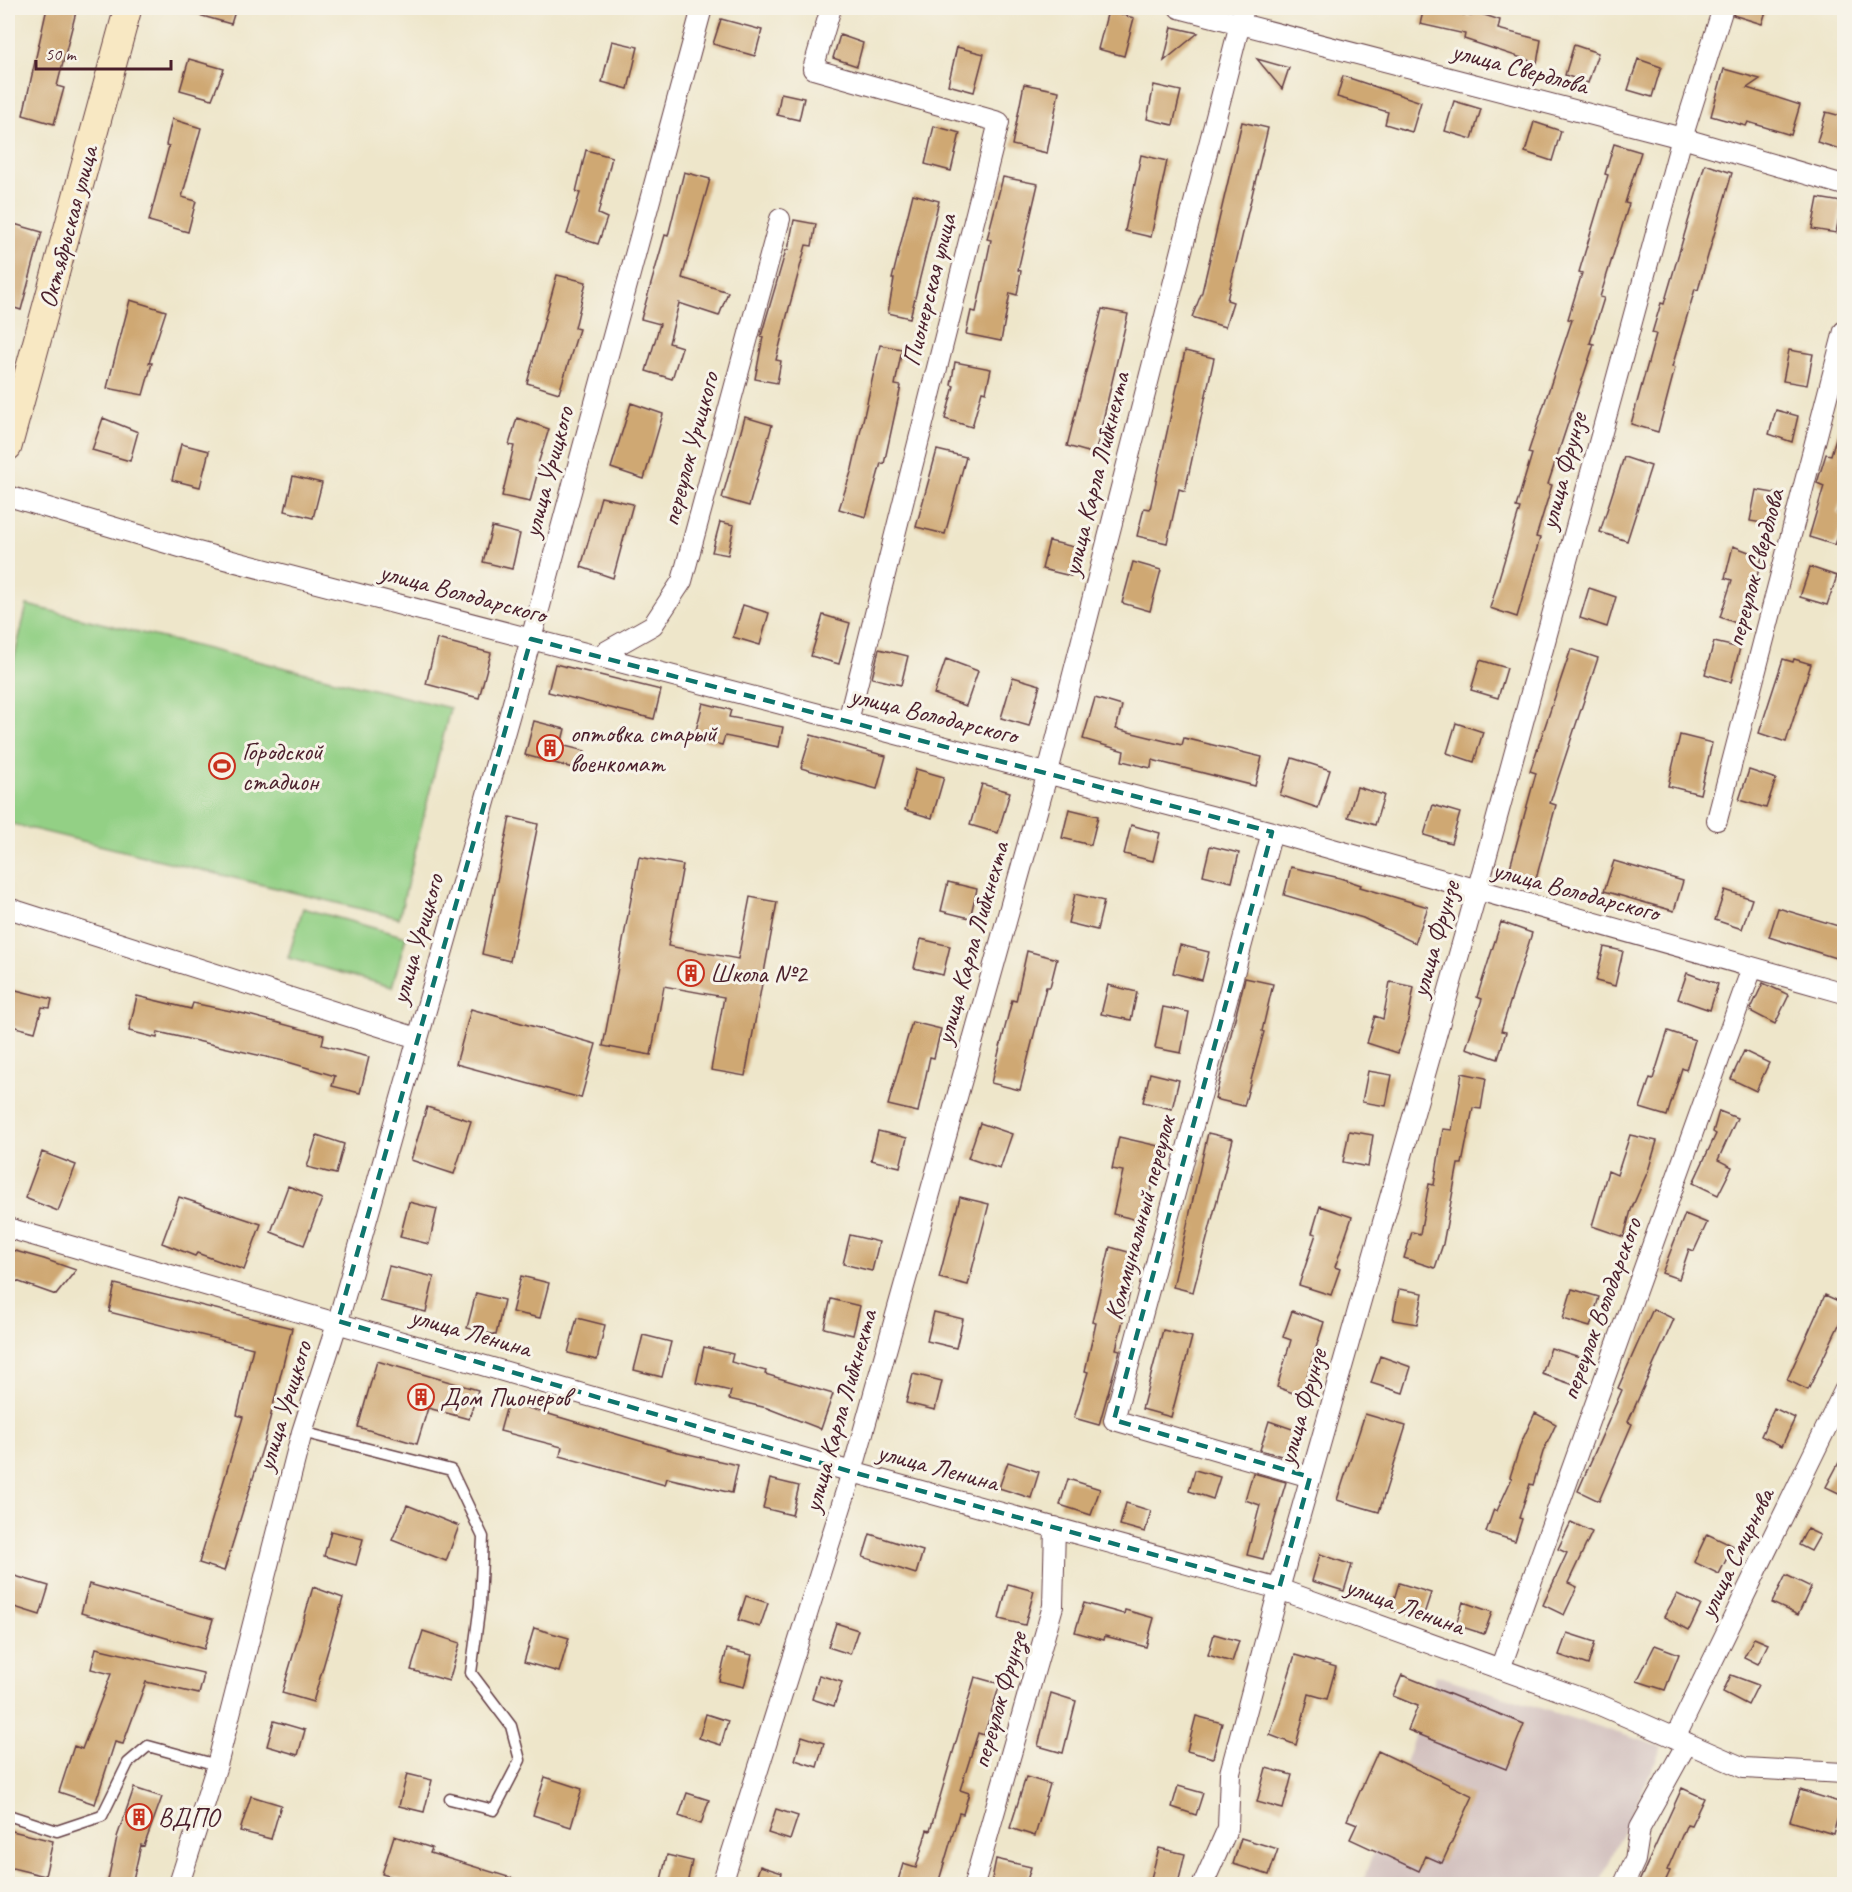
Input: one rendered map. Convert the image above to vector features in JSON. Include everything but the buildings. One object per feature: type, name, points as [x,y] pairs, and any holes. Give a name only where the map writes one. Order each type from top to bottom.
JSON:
[{"type":"street","name":"Октябрьская улица","points":[[8,447],[16,384],[128,8]]},
{"type":"street","name":"улица Урицкого","points":[[179,1884],[217,1765],[302,1432],[338,1321],[531,639],[702,8]]},
{"type":"street","name":"Пионерская улица","points":[[831,8],[813,69],[999,122],[848,721]]},
{"type":"street","name":"улица Свердлова","points":[[1179,8],[1241,15],[1845,185]]},
{"type":"street","name":"улица Фрунзе","points":[[1203,1884],[1228,1828],[1230,1773],[1279,1589],[1477,891],[1682,138],[1723,8]]},
{"type":"street","name":"улица Карла Либкнехта","points":[[722,1884],[852,1472],[1048,772],[1241,15]]},
{"type":"street","name":"переулок Урицкого","points":[[598,656],[653,625],[682,581],[780,219]]},
{"type":"street","name":"переулок Свердлова","points":[[1717,820],[1845,331]]},
{"type":"street","name":"улица Володарского","points":[[8,496],[190,550],[1272,832],[1845,993]]},
{"type":"street","name":"Коммунальный переулок","points":[[1272,832],[1114,1420],[1310,1477]]},
{"type":"street","points":[[8,908],[417,1038]]},
{"type":"street","name":"переулок Володарского","points":[[1500,1669],[1752,968]]},
{"type":"street","name":"улица Ленина","points":[[8,1228],[338,1321],[852,1472],[1279,1589],[1600,1705],[1744,1768],[1845,1773]]},
{"type":"street","name":"улица Смирнова","points":[[1624,1884],[1635,1860],[1640,1828],[1845,1391]]},
{"type":"street","name":"переулок Фрунзе","points":[[974,1884],[1053,1606],[1055,1527]]},
{"type":"lane","points":[[302,1432],[451,1470],[483,1537],[480,1604],[471,1673],[512,1726],[520,1760],[494,1810],[450,1799]]},
{"type":"lane","points":[[8,1815],[57,1831],[102,1816],[128,1762],[148,1746],[217,1765]]},
{"type":"highlighted area","points":[[531,639],[1272,832],[1114,1420],[1310,1477],[1279,1589],[852,1472],[338,1321]]},
{"type":"shaded area","points":[[1436,1675],[1662,1747],[1599,1884],[1362,1884]]},
{"type":"green space","name":"Городской стадион","points":[[27,605],[450,708],[399,918],[8,823],[8,684]]},
{"type":"green space","points":[[303,908],[406,937],[392,987],[288,958]]},
{"type":"place","name":"оптовка старый военкомат","points":[[550,748]]},
{"type":"place","name":"Городской стадион","points":[[222,766]]},
{"type":"place","name":"Школа №2","points":[[691,973]]},
{"type":"place","name":"Дом Пионеров","points":[[421,1397]]},
{"type":"place","name":"ВДПО","points":[[139,1817]]}]
